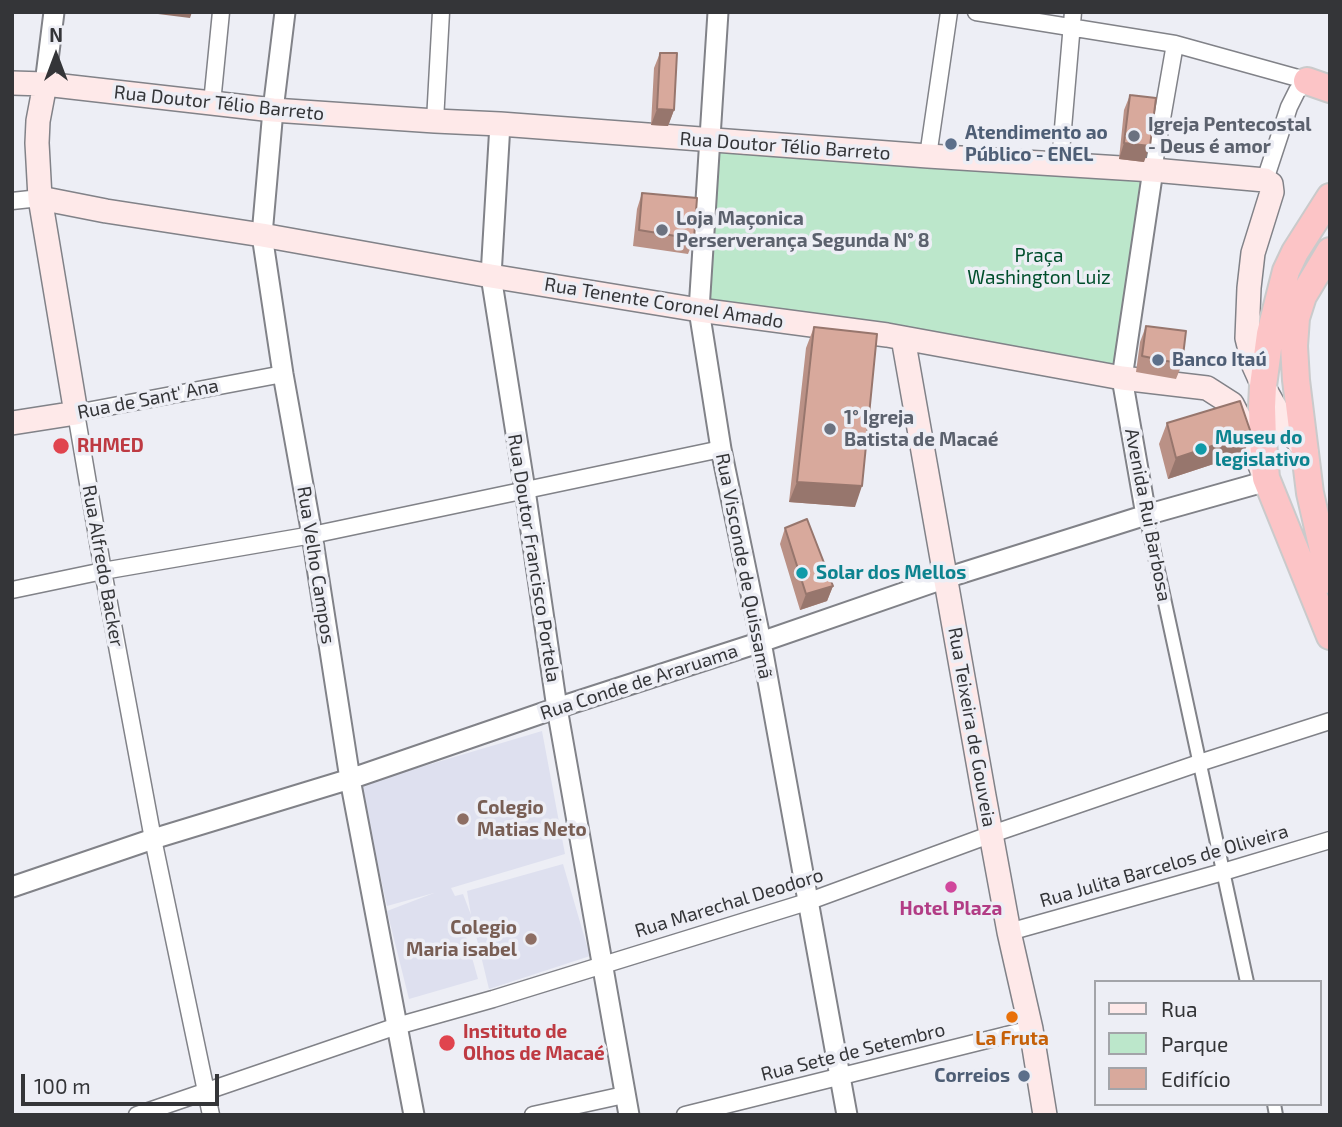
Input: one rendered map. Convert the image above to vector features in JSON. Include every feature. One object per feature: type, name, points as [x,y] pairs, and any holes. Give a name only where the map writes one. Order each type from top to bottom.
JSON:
[{"type":"highway","points":[[1330,197],[1286,271],[1297,290],[1294,346],[1296,380],[1310,494],[1330,580]]},
{"type":"highway","points":[[1330,251],[1297,290],[1270,334],[1263,386],[1263,441],[1270,487],[1330,636]]},
{"type":"highway","points":[[1270,487],[1293,505],[1310,494]]},
{"type":"main road","name":"Rua Doutor Télio Barreto","points":[[12,83],[45,84],[273,110],[1060,163],[1265,180]]},
{"type":"main road","name":"Rua Alfredo Backer","points":[[45,84],[37,143],[40,198],[76,413]]},
{"type":"main road","points":[[12,92],[27,102],[38,121],[60,101],[88,89]]},
{"type":"main road","points":[[1265,180],[1271,184],[1272,192],[1253,253],[1246,330],[1254,366],[1263,386],[1285,425],[1306,451]]},
{"type":"main road","name":"Rua Tenente Coronel Amado","points":[[40,198],[106,212],[262,235],[699,310],[904,338],[1122,378],[1207,388],[1232,404],[1270,487]]},
{"type":"main road","name":"Rua Teixeira de Gouveia","points":[[904,338],[1009,932],[1031,1029],[1045,1115]]},
{"type":"main road","name":"Rua de Sant' Ana","points":[[12,423],[76,413]]},
{"type":"street","name":"Rua Alfredo Backer","points":[[45,84],[54,12]]},
{"type":"street","points":[[212,103],[221,12]]},
{"type":"street","name":"Rua Velho Campos","points":[[285,12],[262,235],[350,779],[414,1115]]},
{"type":"street","points":[[435,121],[441,12]]},
{"type":"street","name":"Rua Visconde de Quissamã","points":[[718,12],[699,310],[720,449],[761,642],[847,1115]]},
{"type":"street","points":[[928,156],[949,12]]},
{"type":"street","points":[[976,12],[1072,20],[1175,44],[1317,85]]},
{"type":"street","points":[[1060,163],[1072,20]]},
{"type":"street","name":"Avenida Rui Barbosa","points":[[1175,44],[1122,378],[1146,514],[1247,980]]},
{"type":"street","points":[[1265,180],[1289,107],[1297,92],[1317,85]]},
{"type":"street","name":"Rua Doutor Francisco Portela","points":[[500,124],[491,276],[557,708],[627,1105]]},
{"type":"street","name":"Rua Tenente Coronel Amado","points":[[12,201],[40,198]]},
{"type":"street","name":"Rua de Sant' Ana","points":[[76,413],[283,374]]},
{"type":"street","name":"Rua Alfredo Backer","points":[[76,413],[153,838],[212,1115]]},
{"type":"street","points":[[12,590],[312,535],[720,449]]},
{"type":"street","name":"Rua Conde de Araruama","points":[[12,887],[153,838],[350,779],[946,578],[1146,514],[1270,487]]},
{"type":"street","name":"Rua Marechal Deodoro","points":[[137,1115],[397,1026],[494,999],[807,902],[992,834],[1330,721]]},
{"type":"street","name":"Rua Julita Barcelos de Oliveira","points":[[1009,932],[1330,840]]},
{"type":"street","name":"Rua Sete de Setembro","points":[[685,1115],[1031,1029]]},
{"type":"street","points":[[533,1115],[627,1105]]},
{"type":"shaded area","points":[[542,731],[565,854],[451,888],[455,896],[463,894],[471,915],[467,891],[563,864],[590,956],[489,989],[473,923],[464,929],[478,979],[409,999],[387,911],[434,893],[387,906],[360,785]]},
{"type":"green space","name":"Praça Washington Luiz","points":[[719,153],[1143,179],[1120,375],[709,304]]},
{"type":"building","points":[[660,53],[677,53],[674,110],[657,109]]},
{"type":"building","points":[[1130,95],[1156,98],[1150,146],[1124,143]]},
{"type":"building","points":[[642,193],[697,198],[694,239],[639,230]]},
{"type":"building","points":[[1146,326],[1186,331],[1182,364],[1142,356]]},
{"type":"building","name":"1° Igreja Batista de Macaé","points":[[814,327],[877,334],[862,486],[797,482]]},
{"type":"building","points":[[1240,401],[1251,433],[1176,458],[1167,423]]},
{"type":"building","points":[[807,519],[833,586],[806,594],[785,528]]},
{"type":"place","name":"Igreja Pentecostal - Deus é amor","points":[[1134,136]]},
{"type":"place","name":"Atendimento ao Público - ENEL","points":[[951,144]]},
{"type":"place","name":"Loja Maçonica Perserverança Segunda N° 8","points":[[662,230]]},
{"type":"place","name":"Banco Itaú","points":[[1158,360]]},
{"type":"place","name":"1° Igreja Batista de Macaé","points":[[830,429]]},
{"type":"place","name":"RHMED","points":[[61,446]]},
{"type":"place","name":"Museu do legislativo","points":[[1201,449]]},
{"type":"place","name":"Solar dos Mellos","points":[[802,573]]},
{"type":"place","name":"Colegio Matias Neto","points":[[463,819]]},
{"type":"place","name":"Hotel Plaza","points":[[951,887]]},
{"type":"place","name":"Colegio Maria isabel","points":[[531,939]]},
{"type":"place","name":"La Fruta","points":[[1012,1017]]},
{"type":"place","name":"Instituto de Olhos de Macaé","points":[[447,1043]]},
{"type":"place","name":"Correios","points":[[1024,1076]]}]
